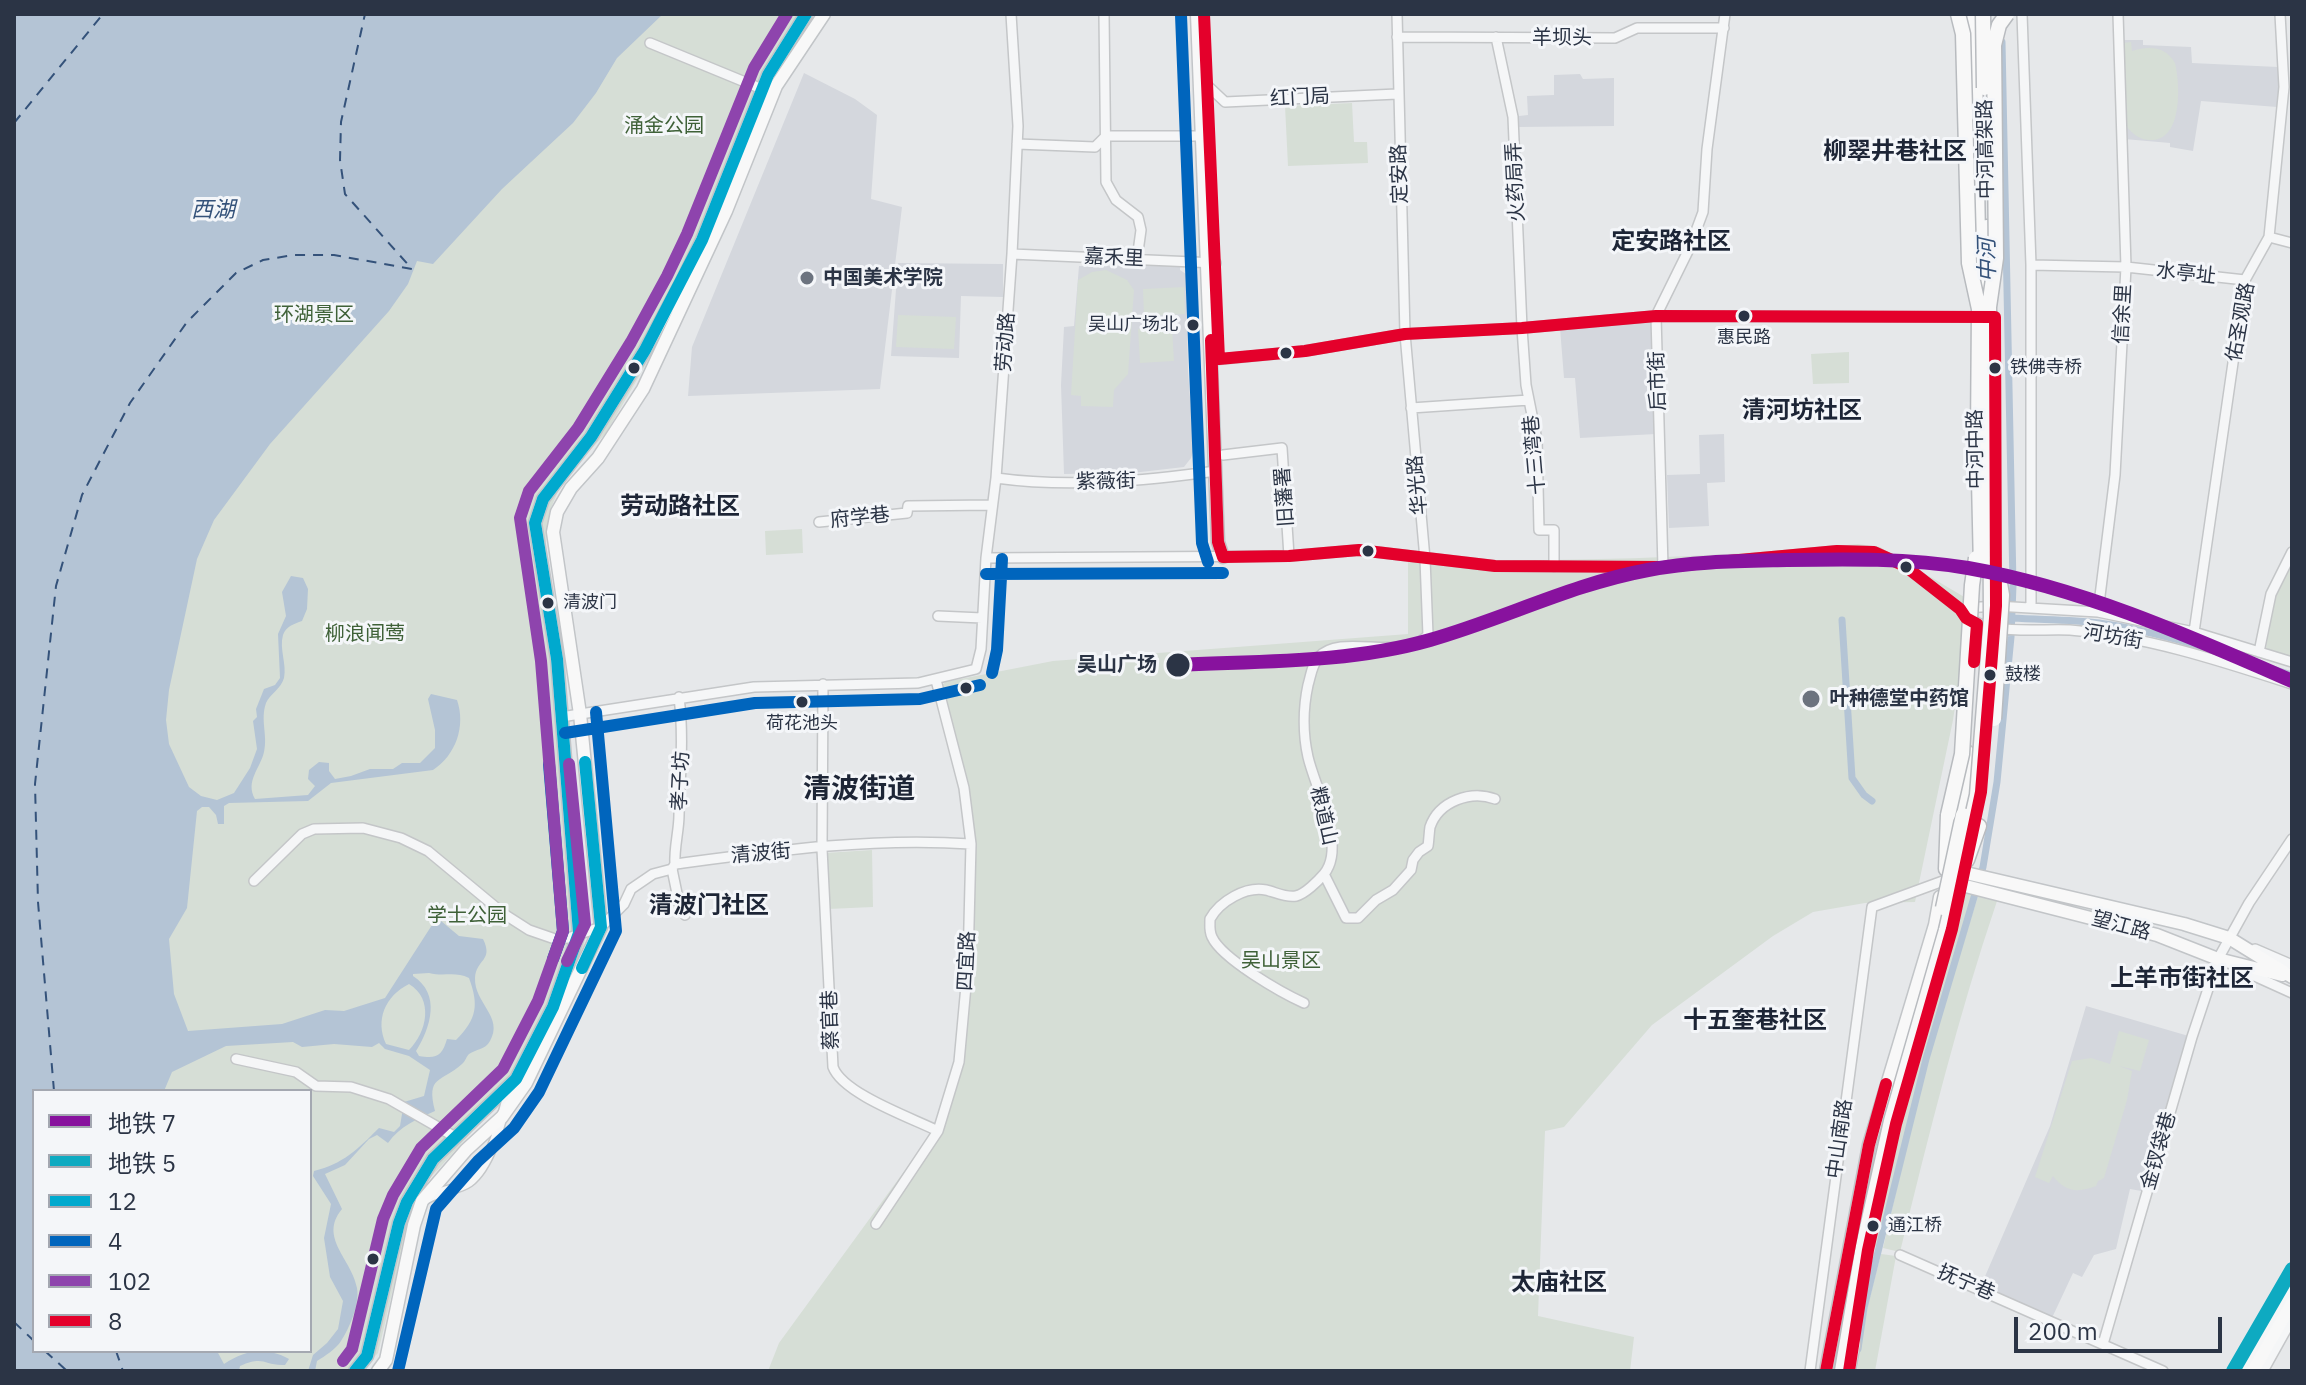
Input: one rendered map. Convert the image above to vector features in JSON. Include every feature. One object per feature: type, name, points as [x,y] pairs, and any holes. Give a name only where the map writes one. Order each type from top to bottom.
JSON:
[{"type":"highway","points":[[1958,14],[1963,34],[1969,263],[1984,313]]},
{"type":"highway","name":"中河高架路","points":[[1974,14],[1984,313]]},
{"type":"highway","name":"中河高架路","points":[[1834,1371],[1855,1246],[1883,1118],[1939,927],[1952,856],[1969,794],[1985,530],[1985,14]]},
{"type":"highway","points":[[1984,313],[1996,258],[1994,45],[1999,25],[2007,14]]},
{"type":"highway","points":[[1944,875],[1948,815],[1962,754],[1972,585],[1985,530]]},
{"type":"highway","points":[[1972,881],[1987,786],[2002,595],[1985,530]]},
{"type":"highway","name":"中河高架路","points":[[1842,1371],[1863,1246],[1891,1121],[1946,930],[1977,795],[1991,617],[1985,530]]},
{"type":"main road","points":[[355,1371],[367,1356],[399,1223],[407,1202],[433,1159],[511,1084],[553,1007],[579,933],[557,659],[535,523],[543,499],[591,437],[645,350],[681,283],[702,240],[762,89],[781,51],[806,14]]},
{"type":"main road","points":[[378,1371],[386,1360],[414,1225],[422,1201],[466,1150],[502,1117],[526,1083],[601,927],[580,714],[553,532],[557,512],[571,488],[598,458],[643,389],[726,211],[776,86],[824,14]]},
{"type":"main road","points":[[1197,14],[1212,263]]},
{"type":"main road","points":[[1204,14],[1216,360],[1223,455],[1226,542],[1223,557]]},
{"type":"main road","name":"中河中路","points":[[1849,1371],[1868,1250],[1896,1124],[1952,929],[1972,881],[2001,606],[1966,14]]},
{"type":"main road","name":"中河中路","points":[[1826,1371],[1869,1145],[1935,925],[1964,795],[1977,624],[1984,313]]},
{"type":"main road","points":[[1216,360],[1218,542],[1223,557]]},
{"type":"main road","name":"望江路","points":[[1944,875],[2137,911],[2229,938]]},
{"type":"main road","name":"望江路","points":[[1972,881],[2157,935],[2218,959]]},
{"type":"main road","points":[[2229,938],[2292,978]]},
{"type":"main road","points":[[2218,959],[2292,978]]},
{"type":"main road","points":[[2253,1371],[2292,1303]]},
{"type":"street","name":"劳动路","points":[[936,680],[976,669],[981,649],[1012,254],[1017,144],[1011,14]]},
{"type":"street","points":[[1104,14],[1106,182],[1116,200],[1138,217],[1141,230],[1137,259]]},
{"type":"street","name":"定安路","points":[[1397,14],[1405,334]]},
{"type":"street","name":"后市街","points":[[1663,567],[1656,316],[1690,247],[1703,212],[1707,149],[1725,14]]},
{"type":"street","points":[[2022,14],[2031,265],[2029,608]]},
{"type":"street","name":"信余里","points":[[2098,612],[2115,475],[2126,267],[2118,14]]},
{"type":"street","name":"佑圣观路","points":[[2194,632],[2245,280],[2269,237],[2288,88],[2280,14]]},
{"type":"street","name":"羊坝头","points":[[1397,37],[1615,38],[1637,28],[1724,28]]},
{"type":"street","name":"火药局弄","points":[[1496,37],[1513,117],[1522,328]]},
{"type":"street","points":[[650,43],[762,89]]},
{"type":"street","name":"红门局","points":[[1208,86],[1225,102],[1397,94]]},
{"type":"street","points":[[1017,144],[1095,147],[1106,136],[1203,136]]},
{"type":"street","points":[[2269,237],[2292,243]]},
{"type":"street","name":"嘉禾里","points":[[1012,254],[1212,263]]},
{"type":"street","name":"水亭址","points":[[2031,265],[2126,267],[2245,280]]},
{"type":"street","points":[[1216,360],[1305,351],[1405,334],[1656,316],[1984,313]]},
{"type":"street","name":"十三湾巷","points":[[1522,328],[1529,400],[1537,440],[1539,530],[1554,530],[1554,567]]},
{"type":"street","name":"华光路","points":[[1405,334],[1425,559],[1428,635]]},
{"type":"street","points":[[1411,408],[1529,400]]},
{"type":"street","name":"旧藩署","points":[[1223,455],[1282,448],[1289,556]]},
{"type":"street","name":"紫薇街","points":[[996,478],[1036,483],[1146,481],[1216,471]]},
{"type":"street","name":"府学巷","points":[[819,522],[907,513],[908,506],[990,505]]},
{"type":"street","points":[[986,558],[1289,556],[1359,550],[1495,566],[1663,567],[1837,551],[1874,552],[1905,566],[1977,624]]},
{"type":"street","points":[[2259,652],[2271,594],[2292,552]]},
{"type":"street","name":"河坊街","points":[[1960,609],[2001,606],[2098,612],[2194,632],[2292,662]]},
{"type":"street","points":[[938,616],[982,618]]},
{"type":"street","name":"河坊街","points":[[1977,624],[2112,635],[2292,684]]},
{"type":"street","name":"粮道山","points":[[1304,1003],[1282,993],[1216,944],[1211,936],[1210,919],[1222,904],[1253,889],[1295,896],[1304,892],[1324,874],[1331,862],[1332,842],[1308,756],[1305,721],[1307,690],[1320,654],[1334,649],[1415,645],[1428,635]]},
{"type":"street","points":[[561,717],[754,687],[936,680]]},
{"type":"street","name":"四宜路","points":[[876,1224],[938,1131],[959,1062],[968,964],[971,844],[964,788],[936,680]]},
{"type":"street","points":[[822,849],[823,684]]},
{"type":"street","name":"孝子坊","points":[[679,697],[683,728],[682,765],[674,866],[679,903],[685,915]]},
{"type":"street","points":[[1324,874],[1346,918],[1358,918],[1376,900],[1393,890],[1411,870],[1413,860],[1428,846],[1431,825],[1441,810],[1466,796],[1495,799]]},
{"type":"street","points":[[254,881],[302,834],[314,829],[363,828],[401,838],[428,851],[504,914],[529,930],[555,939],[601,927]]},
{"type":"street","name":"金钗袋巷","points":[[2103,1344],[2192,1037],[2218,959],[2292,839]]},
{"type":"street","name":"清波街","points":[[601,927],[624,904],[631,889],[653,874],[674,866],[861,842],[971,844]]},
{"type":"street","name":"蔡官巷","points":[[822,849],[832,1054],[836,1074],[862,1094],[938,1131]]},
{"type":"street","name":"中山南路","points":[[1810,1371],[1872,907],[1944,875]]},
{"type":"street","name":"望江路","points":[[2229,938],[2292,965]]},
{"type":"street","name":"望江路","points":[[2218,959],[2292,993]]},
{"type":"street","points":[[236,1059],[296,1072],[316,1086],[351,1087],[389,1099],[457,1138]]},
{"type":"street","points":[[422,1201],[439,1191],[467,1184],[480,1172],[502,1117],[511,1084]]},
{"type":"street","name":"抚宁巷","points":[[1900,1255],[2163,1371]]},
{"type":"street","points":[[2245,1371],[2292,1288]]},
{"type":"street","points":[[2263,1371],[2292,1319]]},
{"type":"shaded area","points":[[2121,40],[2143,40],[2143,45],[2191,47],[2192,63],[2278,67],[2280,86],[2277,107],[2201,101],[2193,151],[2170,147],[2170,143],[2124,139]]},
{"type":"shaded area","name":"中国美术学院","points":[[804,73],[855,99],[877,115],[871,199],[902,207],[880,389],[688,396],[692,347]]},
{"type":"shaded area","points":[[1580,74],[1583,79],[1614,78],[1614,126],[1519,127],[1519,116],[1528,115],[1527,96],[1554,95],[1554,75]]},
{"type":"shaded area","points":[[898,263],[1003,264],[1003,297],[961,296],[959,358],[891,356]]},
{"type":"shaded area","points":[[1180,265],[1180,270],[1186,274],[1188,372],[1194,449],[1191,458],[1184,467],[1132,473],[1064,474],[1061,385],[1064,327],[1074,326],[1079,266]]},
{"type":"shaded area","points":[[1653,320],[1656,434],[1580,438],[1575,378],[1564,378],[1560,328]]},
{"type":"shaded area","points":[[1724,434],[1725,482],[1707,483],[1709,526],[1669,528],[1667,475],[1700,474],[1699,435]]},
{"type":"shaded area","points":[[2086,1006],[2192,1037],[2147,1192],[2130,1189],[2116,1249],[2094,1255],[2082,1277],[2073,1273],[2051,1320],[1980,1288],[2050,1126]]},
{"type":"green space","name":"环湖景区","points":[[14,14],[802,14],[762,93],[663,335],[606,433],[563,480],[550,510],[545,548],[588,916],[583,953],[525,1074],[422,1187],[412,1207],[378,1353],[361,1371],[14,1371]]},
{"type":"green space","points":[[2131,42],[2132,51],[2144,48],[2161,50],[2175,63],[2178,96],[2174,120],[2163,137],[2153,140],[2138,137],[2126,126],[2123,43]]},
{"type":"green space","points":[[1352,103],[1354,142],[1367,142],[1368,163],[1288,166],[1285,106]]},
{"type":"green space","points":[[1106,270],[1127,280],[1134,290],[1128,374],[1114,390],[1113,407],[1081,406],[1081,396],[1071,395],[1078,280],[1092,272]]},
{"type":"green space","points":[[1184,287],[1185,314],[1144,316],[1143,289]]},
{"type":"green space","points":[[898,315],[956,317],[954,349],[896,347]]},
{"type":"green space","points":[[1172,327],[1174,361],[1140,363],[1138,329]]},
{"type":"green space","points":[[1849,352],[1849,383],[1813,384],[1811,354]]},
{"type":"green space","points":[[802,529],[803,553],[766,555],[765,531]]},
{"type":"green space","name":"吴山景区","points":[[1858,544],[1880,547],[1971,601],[1953,720],[1915,902],[1865,903],[1813,912],[1773,936],[1652,1025],[1564,1127],[1545,1131],[1538,1316],[1634,1337],[1630,1371],[768,1371],[779,1343],[943,1118],[964,1028],[970,813],[938,691],[945,682],[1053,661],[1408,634],[1408,561],[1633,558]]},
{"type":"green space","points":[[2292,556],[2292,658],[2266,648],[2275,596]]},
{"type":"green space","points":[[872,850],[873,907],[828,909],[825,853]]},
{"type":"green space","points":[[1962,888],[1974,893],[1923,1059],[1878,1247],[1872,1246],[1899,1124],[1953,932]]},
{"type":"green space","points":[[1979,893],[1997,901],[1957,1031],[1900,1252],[1883,1248],[1927,1059]]},
{"type":"green space","points":[[2119,1031],[2149,1040],[2140,1071],[2119,1066],[2132,1071],[2127,1100],[2104,1178],[2096,1186],[2078,1190],[2067,1188],[2053,1176],[2049,1183],[2035,1177],[2072,1061],[2091,1058],[2110,1064]]},
{"type":"green space","points":[[1881,1254],[1896,1256],[1875,1371],[1857,1371],[1867,1308]]},
{"type":"water","name":"西湖","points":[[14,14],[663,14],[617,58],[573,123],[502,189],[433,264],[417,261],[408,284],[389,311],[270,444],[214,520],[197,559],[169,690],[166,720],[169,744],[189,787],[201,796],[217,800],[234,793],[250,768],[257,749],[253,721],[257,717],[256,709],[264,689],[275,685],[280,678],[278,634],[286,616],[282,592],[291,576],[303,578],[308,589],[307,609],[302,621],[288,627],[283,635],[284,678],[264,709],[264,752],[252,786],[255,799],[308,795],[315,786],[308,779],[309,770],[319,762],[329,763],[329,771],[335,779],[370,769],[393,769],[402,763],[420,763],[435,748],[435,730],[428,699],[431,694],[457,700],[460,720],[453,748],[433,770],[331,783],[308,801],[229,803],[224,806],[224,824],[218,824],[216,815],[209,807],[197,811],[187,908],[169,939],[174,994],[188,1031],[282,1024],[325,1010],[344,1011],[385,998],[432,925],[441,921],[459,936],[483,939],[487,952],[476,972],[476,987],[493,1025],[488,1044],[469,1054],[463,1063],[434,1085],[435,1111],[403,1128],[388,1143],[377,1135],[369,1139],[345,1165],[325,1174],[342,1209],[336,1220],[335,1239],[354,1277],[358,1294],[344,1336],[333,1350],[317,1361],[315,1371],[308,1371],[313,1355],[338,1329],[343,1301],[330,1277],[324,1238],[331,1204],[313,1176],[314,1171],[350,1155],[379,1128],[394,1132],[400,1126],[404,1102],[424,1096],[430,1070],[409,1056],[385,1049],[379,1043],[372,1047],[334,1044],[302,1047],[293,1042],[226,1046],[172,1072],[165,1089],[32,1089],[32,1353],[218,1353],[224,1364],[248,1353],[274,1353],[289,1359],[285,1365],[259,1361],[248,1363],[240,1366],[239,1371],[14,1371]],"holes":[[[413,974],[469,978],[474,1011],[463,1032],[456,1040],[447,1039],[441,1053],[430,1057],[419,1056],[416,1051],[426,1032],[431,1011],[427,992]],[[409,984],[417,990],[425,1007],[425,1016],[415,1043],[409,1050],[386,1044],[382,1018],[388,1002]]]},
{"type":"waterway","name":"中河","points":[[1858,1349],[1864,1308],[1926,1059],[1983,867],[1997,782],[2013,585],[2002,42]]},
{"type":"waterway","points":[[2012,618],[2124,627],[2197,645],[2292,675]]},
{"type":"waterway","points":[[1842,620],[1852,778],[1872,801]]},
{"type":"ferry route","points":[[14,123],[103,14]]},
{"type":"ferry route","points":[[54,1089],[38,902],[35,784],[56,586],[82,495],[130,403],[187,322],[236,273],[263,260],[294,255],[334,255],[412,269],[345,194],[340,160],[341,122],[365,14]]},
{"type":"ferry route","points":[[14,1322],[32,1339]]},
{"type":"ferry route","points":[[47,1353],[67,1371]]},
{"type":"ferry route","points":[[117,1353],[123,1371]]},
{"type":"metro line","name":"7","points":[[1178,665],[1305,660],[1399,648],[1457,632],[1592,584],[1665,567],[1735,561],[1855,559],[1968,568],[2052,588],[2173,630],[2292,681]]},
{"type":"metro line","name":"5","points":[[2233,1371],[2292,1269]]},
{"type":"transit line","name":"102","points":[[343,1361],[352,1349],[383,1219],[393,1195],[421,1148],[503,1069],[538,1001],[563,931],[541,661],[520,518],[529,491],[578,428],[667,276],[754,68],[787,14]]},
{"type":"transit line","name":"12","points":[[355,1371],[367,1356],[399,1223],[407,1202],[433,1159],[516,1079],[553,1007],[579,933],[557,659],[535,523],[543,499],[591,437],[645,350],[702,240],[768,75],[806,14]]},
{"type":"transit line","name":"8","points":[[1204,14],[1219,359],[1305,351],[1405,334],[1656,316],[1995,317],[1996,606],[1981,792],[1952,929],[1896,1124],[1868,1250],[1849,1371]]},
{"type":"transit line","name":"4","points":[[1181,15],[1202,543],[1208,562]]},
{"type":"transit line","name":"8","points":[[1211,340],[1218,542],[1223,557],[1359,550],[1495,566],[1663,567],[1837,551],[1874,552],[1905,566],[1977,624],[1974,662]]},
{"type":"transit line","name":"4","points":[[992,673],[997,650],[1002,559]]},
{"type":"transit line","name":"4","points":[[986,574],[1223,573]]},
{"type":"transit line","name":"4","points":[[565,733],[755,703],[920,699],[980,685]]},
{"type":"transit line","name":"4","points":[[398,1371],[436,1209],[478,1161],[514,1128],[539,1092],[616,931],[596,712]]},
{"type":"transit line","name":"12","points":[[582,968],[601,927],[585,762]]},
{"type":"transit line","name":"4","points":[[549,764],[563,931],[553,959]]},
{"type":"transit line","name":"102","points":[[567,961],[585,924],[569,764]]},
{"type":"transit line","name":"8","points":[[1826,1371],[1869,1145],[1886,1084]]},
{"type":"place","name":"中国美术学院","points":[[807,278]]},
{"type":"place","name":"惠民路","points":[[1744,316]]},
{"type":"place","name":"吴山广场北","points":[[1193,325]]},
{"type":"place","name":"铁佛寺桥","points":[[1995,368]]},
{"type":"place","name":"清波门","points":[[548,603]]},
{"type":"place","name":"吴山广场","points":[[1178,665]]},
{"type":"place","name":"鼓楼","points":[[1990,675]]},
{"type":"place","name":"叶种德堂中药馆","points":[[1811,699]]},
{"type":"place","name":"荷花池头","points":[[802,702]]},
{"type":"place","name":"通江桥","points":[[1873,1226]]},
{"type":"district","name":"柳翠井巷社区","points":[[1895,152]]},
{"type":"district","name":"定安路社区","points":[[1671,242]]},
{"type":"district","name":"清河坊社区","points":[[1802,411]]},
{"type":"district","name":"劳动路社区","points":[[680,507]]},
{"type":"district","name":"清波街道","points":[[859,790]]},
{"type":"district","name":"清波门社区","points":[[709,906]]},
{"type":"district","name":"上羊市街社区","points":[[2182,979]]},
{"type":"district","name":"十五奎巷社区","points":[[1755,1021]]},
{"type":"district","name":"太庙社区","points":[[1559,1283]]},
{"type":"park label","name":"涌金公园","points":[[664,126]]},
{"type":"park label","name":"柳浪闻莺","points":[[365,634]]},
{"type":"park label","name":"学士公园","points":[[467,916]]}]
